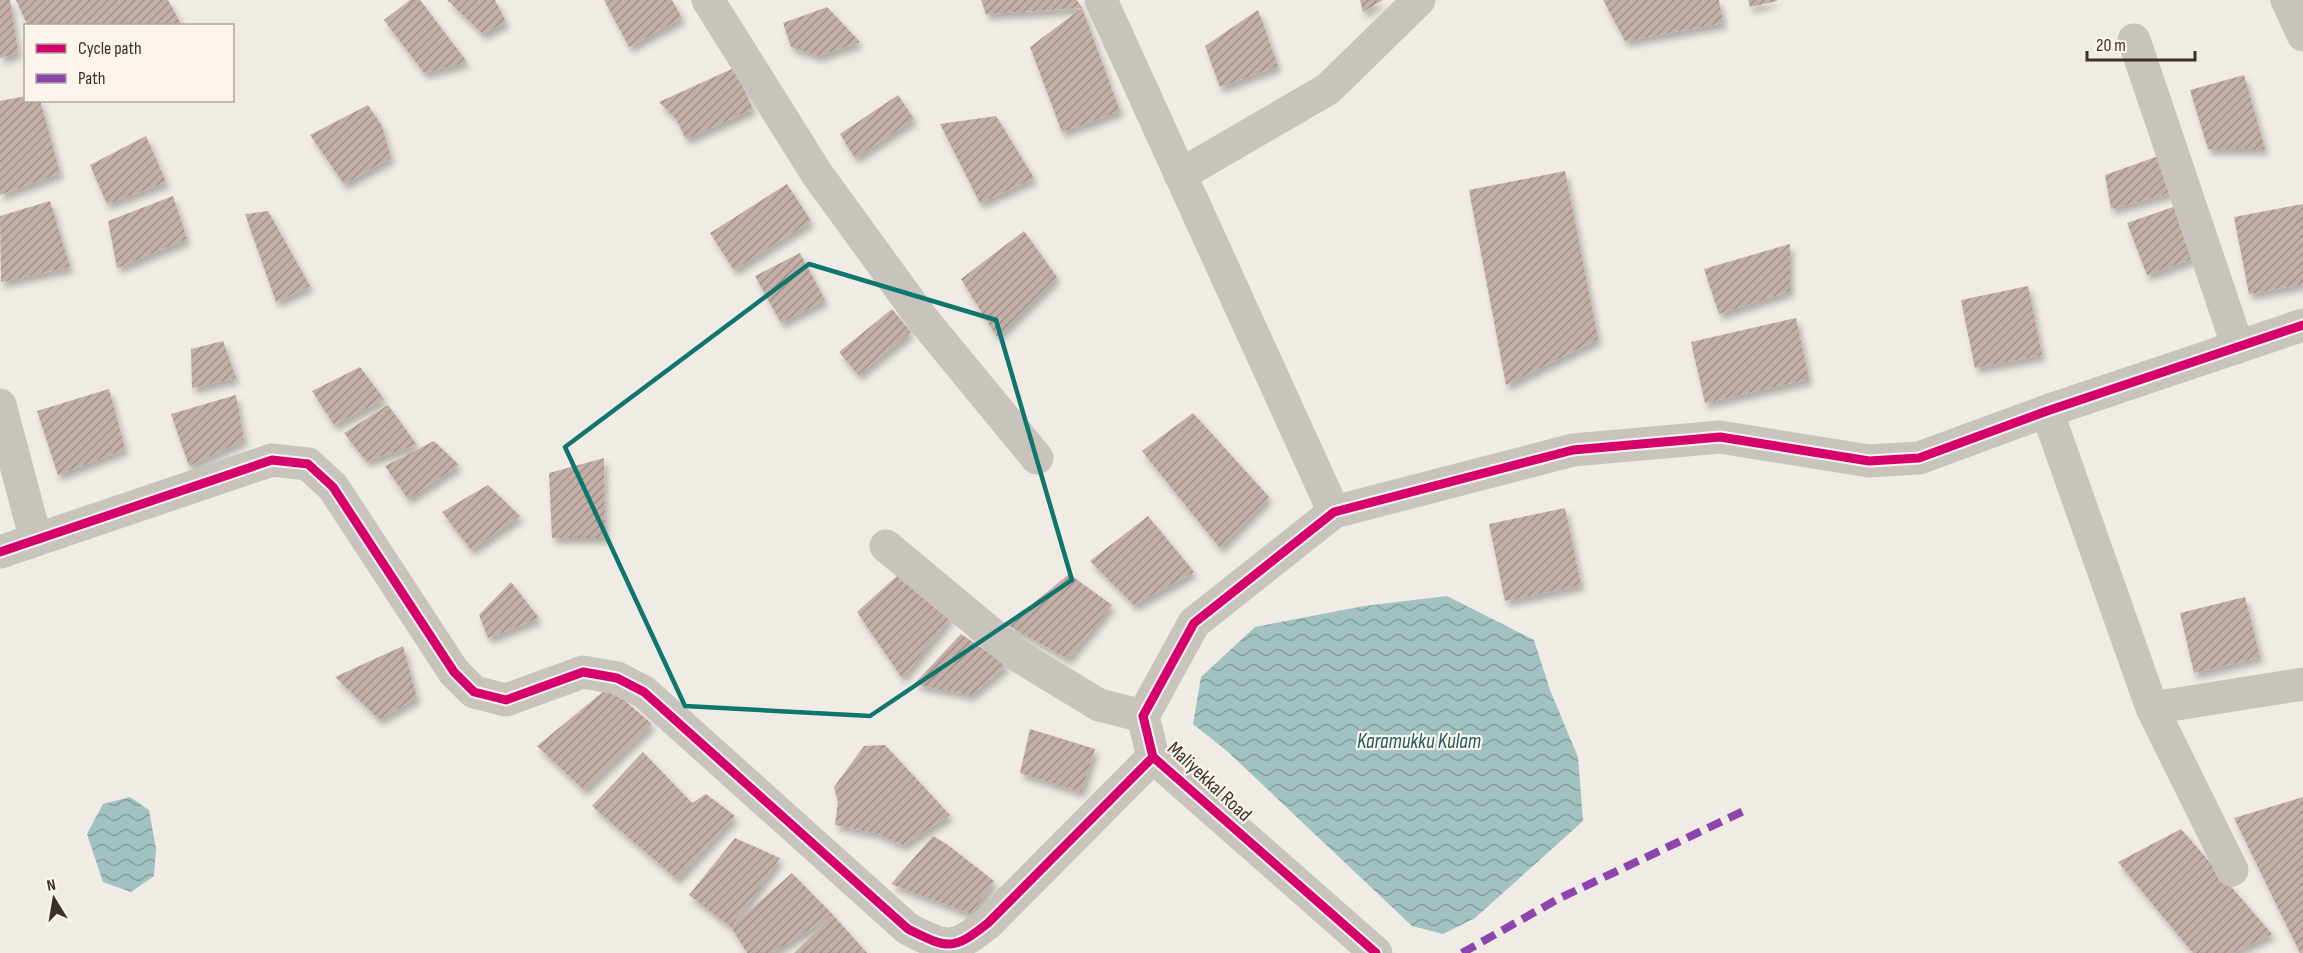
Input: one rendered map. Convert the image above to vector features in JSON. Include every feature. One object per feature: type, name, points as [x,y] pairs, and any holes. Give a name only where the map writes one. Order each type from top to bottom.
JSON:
[{"type":"street","points":[[708,0],[817,174],[921,316],[1037,459]]},
{"type":"street","points":[[1101,0],[1334,512]]},
{"type":"street","points":[[1180,175],[1328,89],[1419,0]]},
{"type":"street","points":[[2287,0],[2303,35]]},
{"type":"street","points":[[2134,40],[2238,347]]},
{"type":"street","points":[[886,546],[1017,655],[1099,705],[1143,716],[1194,623],[1334,512],[1573,450],[1720,437],[1869,461],[1919,458],[2047,411],[2303,325]]},
{"type":"street","points":[[0,405],[36,540]]},
{"type":"street","points":[[2047,411],[2152,708],[2232,870]]},
{"type":"street","points":[[0,552],[272,460],[308,464],[333,487],[454,672],[474,692],[506,700],[583,672],[617,678],[644,692],[908,929],[931,940],[950,945],[966,940],[988,922],[1154,757]]},
{"type":"street","points":[[2152,708],[2303,684]]},
{"type":"street","name":"Maliyekkal Road","points":[[1143,716],[1154,757],[1376,953]]},
{"type":"highlighted area","points":[[809,264],[996,320],[1072,580],[870,716],[685,706],[565,447]]},
{"type":"water","name":"Karamukku Kulam","points":[[1447,596],[1534,640],[1550,690],[1578,757],[1583,821],[1475,918],[1443,934],[1412,926],[1227,751],[1193,724],[1201,677],[1255,627],[1364,606]]},
{"type":"water","points":[[130,797],[149,810],[156,849],[154,876],[131,892],[103,882],[87,834],[103,804]]},
{"type":"building","points":[[0,0],[10,0],[18,53],[0,58]]},
{"type":"building","points":[[16,0],[168,0],[181,24],[27,24]]},
{"type":"building","points":[[410,0],[420,0],[467,62],[424,73],[384,20]]},
{"type":"building","points":[[447,0],[495,0],[506,22],[483,34]]},
{"type":"building","points":[[604,0],[672,0],[682,18],[629,47]]},
{"type":"building","points":[[981,0],[1077,0],[1082,8],[986,14]]},
{"type":"building","points":[[1360,0],[1383,0],[1363,12]]},
{"type":"building","points":[[1603,0],[1719,0],[1723,23],[1625,41]]},
{"type":"building","points":[[1748,0],[1777,0],[1777,1],[1750,7]]},
{"type":"building","points":[[827,7],[860,42],[819,56],[791,47],[783,23]]},
{"type":"building","points":[[1082,8],[1120,111],[1062,132],[1030,47]]},
{"type":"building","points":[[1258,10],[1278,66],[1220,87],[1205,46]]},
{"type":"building","points":[[734,68],[753,109],[686,139],[676,119],[659,102]]},
{"type":"building","points":[[2244,75],[2265,149],[2208,149],[2190,90]]},
{"type":"building","points":[[898,95],[914,119],[855,158],[840,134]]},
{"type":"building","points":[[24,96],[24,102],[41,102],[60,173],[0,195],[0,101]]},
{"type":"building","points":[[368,105],[382,126],[391,158],[344,184],[310,135]]},
{"type":"building","points":[[996,116],[1034,178],[980,203],[940,124]]},
{"type":"building","points":[[146,136],[166,182],[107,204],[90,165]]},
{"type":"building","points":[[2167,153],[2174,192],[2111,209],[2105,175]]},
{"type":"building","points":[[1565,171],[1598,339],[1506,385],[1469,190]]},
{"type":"building","points":[[787,184],[811,221],[734,270],[710,233]]},
{"type":"building","points":[[173,196],[187,239],[117,268],[108,221]]},
{"type":"building","points":[[50,201],[70,267],[1,282],[0,216]]},
{"type":"building","points":[[2303,204],[2303,284],[2249,294],[2234,217]]},
{"type":"building","points":[[2179,205],[2198,257],[2147,275],[2127,223]]},
{"type":"building","points":[[268,211],[310,286],[276,302],[245,214]]},
{"type":"building","points":[[1024,231],[1057,277],[997,337],[961,279]]},
{"type":"building","points":[[1790,244],[1790,291],[1719,314],[1704,269]]},
{"type":"building","points":[[800,253],[825,300],[781,323],[755,276]]},
{"type":"building","points":[[2028,286],[2042,355],[1975,368],[1961,300]]},
{"type":"building","points":[[892,309],[911,332],[858,375],[839,352]]},
{"type":"building","points":[[1796,318],[1809,379],[1705,403],[1691,342]]},
{"type":"building","points":[[223,341],[236,378],[192,388],[191,349]]},
{"type":"building","points":[[360,367],[384,399],[334,425],[312,391]]},
{"type":"building","points":[[109,389],[125,449],[58,475],[37,411]]},
{"type":"building","points":[[236,395],[244,440],[189,466],[171,414]]},
{"type":"building","points":[[388,405],[417,445],[366,461],[344,433]]},
{"type":"building","points":[[1193,413],[1269,497],[1220,548],[1142,451]]},
{"type":"building","points":[[434,441],[459,465],[408,499],[385,466]]},
{"type":"building","points":[[604,458],[605,538],[552,538],[549,473]]},
{"type":"building","points":[[488,485],[520,516],[471,550],[442,512]]},
{"type":"building","points":[[1565,508],[1581,585],[1505,601],[1489,524]]},
{"type":"building","points":[[1148,516],[1194,572],[1134,605],[1090,561]]},
{"type":"building","points":[[1069,574],[1112,605],[1068,659],[1007,625]]},
{"type":"building","points":[[898,575],[951,617],[902,678],[857,612]]},
{"type":"building","points":[[511,582],[539,618],[488,638],[479,615]]},
{"type":"building","points":[[2245,597],[2260,657],[2194,673],[2180,613]]},
{"type":"building","points":[[961,634],[1007,665],[971,695],[914,684]]},
{"type":"building","points":[[403,646],[417,698],[379,719],[335,677]]},
{"type":"building","points":[[609,687],[652,724],[584,790],[537,746]]},
{"type":"building","points":[[1030,729],[1095,749],[1081,792],[1020,773]]},
{"type":"building","points":[[885,745],[950,815],[903,845],[876,833],[835,825],[838,802],[834,787],[864,746]]},
{"type":"building","points":[[643,752],[692,803],[706,794],[735,816],[677,879],[592,806]]},
{"type":"building","points":[[2303,797],[2303,953],[2300,953],[2234,818]]},
{"type":"building","points":[[2181,829],[2272,934],[2232,953],[2193,953],[2118,862]]},
{"type":"building","points":[[933,836],[994,881],[971,914],[891,884]]},
{"type":"building","points":[[735,838],[780,858],[731,927],[689,895]]},
{"type":"building","points":[[792,873],[833,915],[771,953],[747,953],[731,927]]},
{"type":"building","points":[[833,915],[867,953],[794,953]]},
{"type":"marked path","points":[[1462,953],[1558,899],[1748,809]]},
{"type":"cycle path","points":[[1376,953],[1153,757],[1143,716],[1194,623],[1334,512],[1573,450],[1720,437],[1869,461],[1919,458],[2047,411],[2303,325]]},
{"type":"cycle path","points":[[0,552],[272,460],[308,464],[333,487],[454,672],[474,692],[506,700],[583,672],[617,678],[644,692],[908,929],[942,943],[950,944],[966,939],[988,923],[1153,757]]}]
